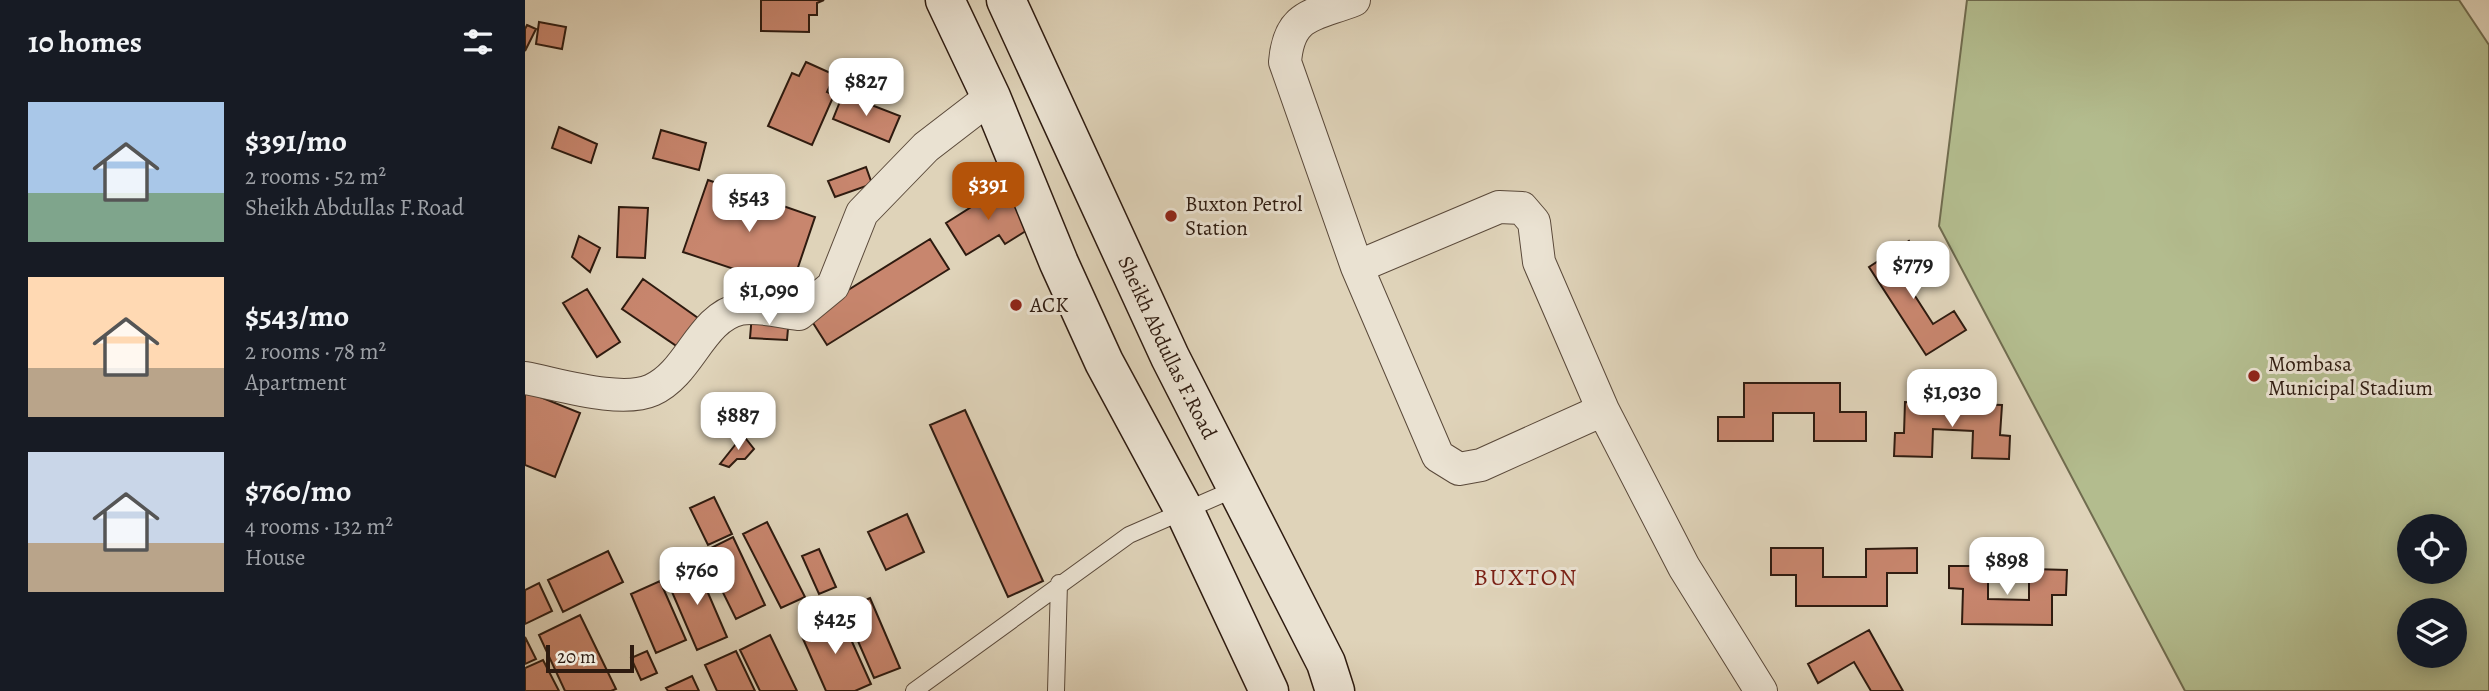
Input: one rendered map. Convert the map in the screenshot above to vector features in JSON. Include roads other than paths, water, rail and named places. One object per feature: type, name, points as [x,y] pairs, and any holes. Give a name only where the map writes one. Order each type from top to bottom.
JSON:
[{"type":"main road","points":[[945,0],[991,97],[1059,263],[1098,349],[1185,512],[1269,691]]},
{"type":"main road","name":"Sheikh Abdullas F.Road","points":[[1006,0],[1170,357],[1326,663],[1335,691]]},
{"type":"street","points":[[1354,0],[1298,21],[1287,40],[1285,62],[1357,267],[1438,456],[1459,469],[1481,465],[1603,410]]},
{"type":"street","points":[[525,378],[608,394],[650,391],[672,378],[690,358],[713,323],[724,316],[739,309],[799,314],[833,286],[862,213],[926,147],[991,97]]},
{"type":"street","points":[[1357,267],[1499,207],[1522,208],[1534,222],[1539,262],[1603,410],[1683,567],[1761,691]]},
{"type":"lane","points":[[913,691],[1129,535],[1237,488]]},
{"type":"lane","points":[[1056,691],[1059,583]]},
{"type":"place","name":"Buxton Petrol Station","points":[[1171,216]]},
{"type":"place","name":"ACK","points":[[1016,305]]},
{"type":"place","name":"Mombasa Municipal Stadium","points":[[2254,376]]},
{"type":"district","name":"BUXTON","points":[[1526,577]]}]
